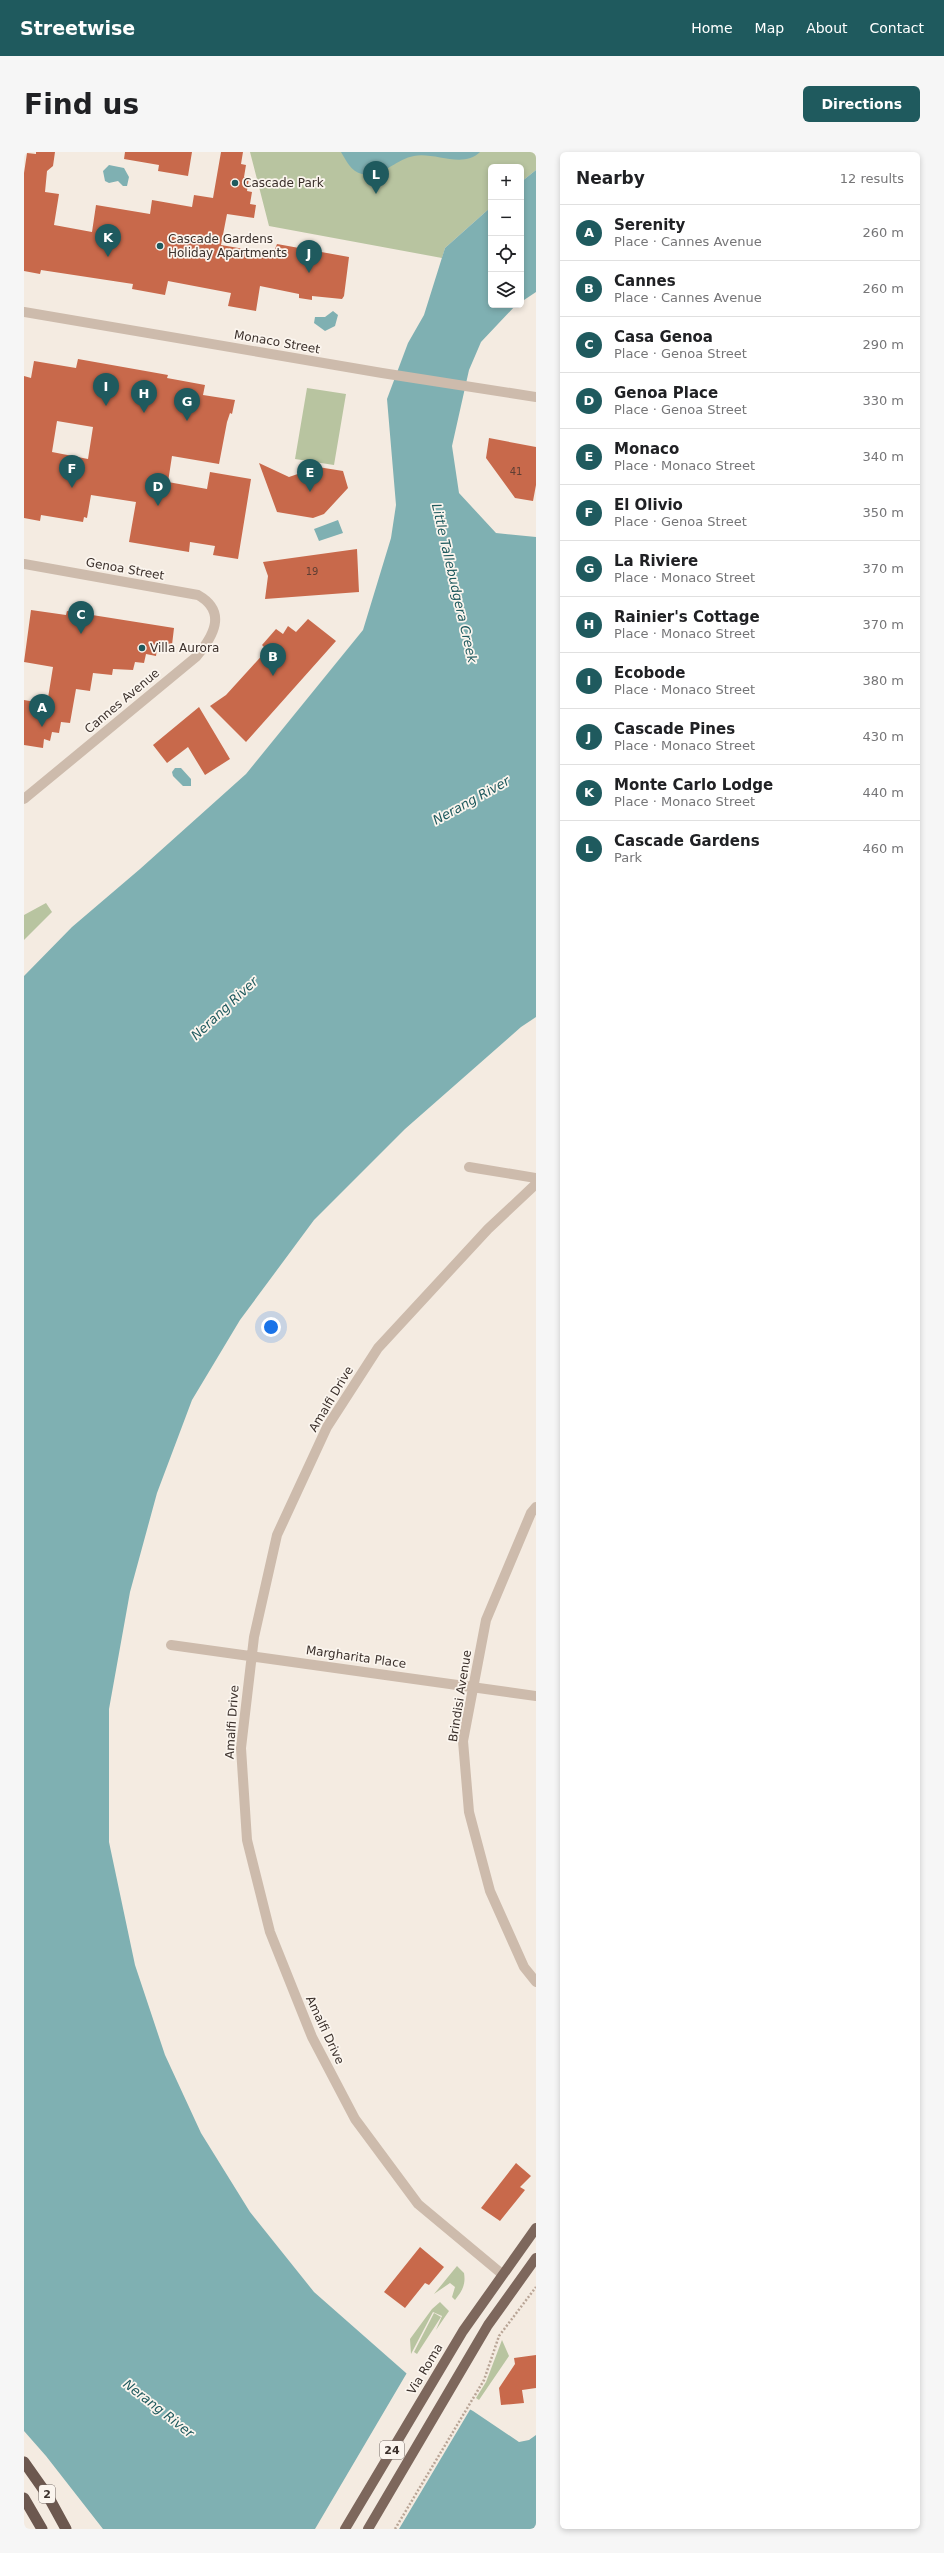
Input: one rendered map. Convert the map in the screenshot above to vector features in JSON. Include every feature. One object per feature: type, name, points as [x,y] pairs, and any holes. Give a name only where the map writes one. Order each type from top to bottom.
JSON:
[{"type":"highway","name":"2","points":[[24,2462],[48,2496],[66,2529]]},
{"type":"highway","name":"2","points":[[24,2498],[42,2529]]},
{"type":"main road","name":"Via Roma","points":[[345,2529],[438,2371],[502,2274],[536,2228]]},
{"type":"main road","name":"24","points":[[368,2529],[454,2382],[506,2297],[536,2258]]},
{"type":"street","name":"Monaco Street","points":[[24,312],[533,397]]},
{"type":"street","name":"Genoa Street","points":[[24,564],[198,595],[210,601],[215,610]]},
{"type":"street","name":"Cannes Avenue","points":[[24,799],[196,658],[208,643],[214,630],[215,610]]},
{"type":"street","points":[[469,1167],[536,1178]]},
{"type":"street","name":"Amalfi Drive","points":[[502,2274],[418,2204],[355,2119],[312,2037],[270,1932],[247,1840],[240,1748],[251,1656],[277,1535],[327,1427],[378,1348],[488,1229],[536,1184]]},
{"type":"street","name":"Brindisi Avenue","points":[[536,1507],[531,1513],[486,1620],[463,1741],[469,1812],[490,1891],[524,1967],[536,1982]]},
{"type":"street","name":"Margharita Place","points":[[172,1645],[536,1696]]},
{"type":"path","points":[[395,2529],[488,2372],[499,2336],[536,2287]]},
{"type":"green space","points":[[250,152],[536,152],[536,170],[524,180],[524,164],[488,164],[488,210],[445,248],[442,258],[269,226]]},
{"type":"green space","points":[[307,388],[346,394],[334,465],[295,459]]},
{"type":"green space","points":[[46,903],[52,912],[24,940],[24,915]]},
{"type":"green space","points":[[457,2266],[464,2273],[464,2284],[455,2300],[452,2297],[455,2287],[450,2283],[434,2294]]},
{"type":"green space","points":[[440,2302],[449,2311],[436,2330],[442,2316],[433,2312],[411,2354],[410,2339],[432,2309]]},
{"type":"green space","points":[[434,2313],[441,2317],[417,2354],[414,2352]]},
{"type":"green space","points":[[502,2340],[509,2356],[479,2400],[476,2398],[486,2382]]},
{"type":"water","points":[[341,152],[480,152],[473,157],[457,160],[422,155],[414,156],[382,171],[362,174],[355,171],[349,165]]},
{"type":"water","points":[[109,165],[124,168],[129,177],[127,186],[123,186],[118,181],[109,183],[105,181],[103,171]]},
{"type":"water","points":[[536,170],[536,292],[524,300],[524,200],[524,180]]},
{"type":"water","points":[[488,210],[488,308],[513,308],[481,342],[469,370],[452,446],[459,493],[496,533],[536,537],[536,1017],[521,1027],[405,1129],[314,1220],[240,1320],[192,1400],[157,1493],[130,1592],[109,1709],[109,1842],[135,1965],[165,2055],[201,2133],[250,2212],[314,2292],[414,2380],[473,2411],[519,2442],[529,2440],[536,2435],[536,2529],[103,2529],[46,2456],[24,2431],[24,976],[72,927],[140,869],[246,774],[363,630],[391,538],[396,505],[387,399],[408,343],[424,315],[445,248]]},
{"type":"water","points":[[333,311],[338,315],[335,326],[325,331],[314,323],[315,317],[325,317]]},
{"type":"water","points":[[338,520],[343,533],[319,541],[314,529]]},
{"type":"water","points":[[175,768],[181,768],[191,779],[191,786],[183,786],[173,776],[172,772]]},
{"type":"pier","points":[[408,2371],[415,2378],[471,2408],[399,2529],[315,2529]]},
{"type":"building","points":[[36,152],[55,152],[53,166],[47,171],[45,192],[59,194],[54,225],[92,232],[96,205],[150,214],[152,200],[192,207],[194,195],[213,198],[221,152],[243,152],[241,164],[246,165],[244,177],[249,178],[247,191],[252,192],[250,204],[256,205],[254,218],[227,214],[221,245],[273,254],[277,244],[349,257],[344,296],[342,299],[312,296],[312,300],[299,298],[299,294],[260,286],[256,311],[228,306],[231,293],[168,281],[165,295],[132,289],[133,284],[41,270],[40,274],[24,271],[24,173],[27,153],[36,154]]},
{"type":"building","points":[[125,152],[192,152],[188,176],[158,171],[159,165],[124,159]]},
{"type":"building","points":[[78,359],[168,375],[167,378],[205,385],[203,395],[235,400],[232,414],[230,413],[227,422],[219,464],[172,456],[168,482],[207,489],[210,472],[251,479],[238,559],[213,555],[215,546],[190,542],[189,552],[129,542],[136,502],[91,495],[87,518],[84,517],[83,522],[41,515],[40,521],[24,518],[24,376],[31,378],[34,361],[76,368]],"holes":[[[57,421],[93,427],[88,459],[52,452]]]},
{"type":"building","points":[[489,438],[536,447],[536,485],[533,501],[515,498],[486,458]]},
{"type":"building","points":[[259,463],[289,477],[318,467],[343,471],[348,488],[324,514],[313,518],[277,512]]},
{"type":"building","points":[[357,549],[359,592],[265,599],[268,576],[263,562]]},
{"type":"building","points":[[31,610],[66,615],[67,611],[174,628],[172,645],[166,644],[165,649],[157,648],[156,656],[146,654],[144,663],[135,662],[133,670],[113,669],[112,675],[93,673],[90,691],[76,689],[70,723],[61,722],[59,733],[52,732],[50,741],[44,739],[43,748],[24,745],[24,700],[47,704],[53,667],[24,662]]},
{"type":"building","points":[[308,619],[336,641],[246,742],[210,706],[226,695],[267,650],[262,645],[276,629],[283,634],[288,626],[296,632]]},
{"type":"building","points":[[199,707],[230,759],[205,775],[188,747],[167,763],[153,745]]},
{"type":"building","points":[[516,2163],[531,2176],[520,2187],[525,2190],[500,2221],[481,2208]]},
{"type":"building","points":[[420,2247],[444,2267],[429,2285],[425,2283],[405,2308],[384,2292]]},
{"type":"building","points":[[536,2355],[536,2388],[522,2390],[524,2403],[501,2405],[499,2388],[515,2364],[514,2358]]},
{"type":"place","name":"Cascade Park","points":[[235,183]]},
{"type":"place","name":"Cascade Gardens","points":[[376,194]]},
{"type":"place","name":"Cascade Gardens Holiday Apartments","points":[[160,246]]},
{"type":"place","name":"Monte Carlo Lodge","points":[[108,257]]},
{"type":"place","name":"Cascade Pines","points":[[309,273]]},
{"type":"place","name":"Ecobode","points":[[106,406]]},
{"type":"place","name":"Rainier's Cottage","points":[[144,413]]},
{"type":"place","name":"La Riviere","points":[[187,421]]},
{"type":"place","name":"El Olivio","points":[[72,488]]},
{"type":"place","name":"Monaco","points":[[310,492]]},
{"type":"place","name":"Genoa Place","points":[[158,506]]},
{"type":"place","name":"Casa Genoa","points":[[81,634]]},
{"type":"place","name":"Villa Aurora","points":[[142,648]]},
{"type":"place","name":"Cannes","points":[[273,676]]},
{"type":"place","name":"Serenity","points":[[42,727]]},
{"type":"water label","name":"Little Tallebudgera Creek","points":[[455,583]]},
{"type":"water label","name":"Nerang River","points":[[471,800]]},
{"type":"water label","name":"Nerang River","points":[[224,1008]]},
{"type":"water label","name":"Nerang River","points":[[159,2408]]}]
